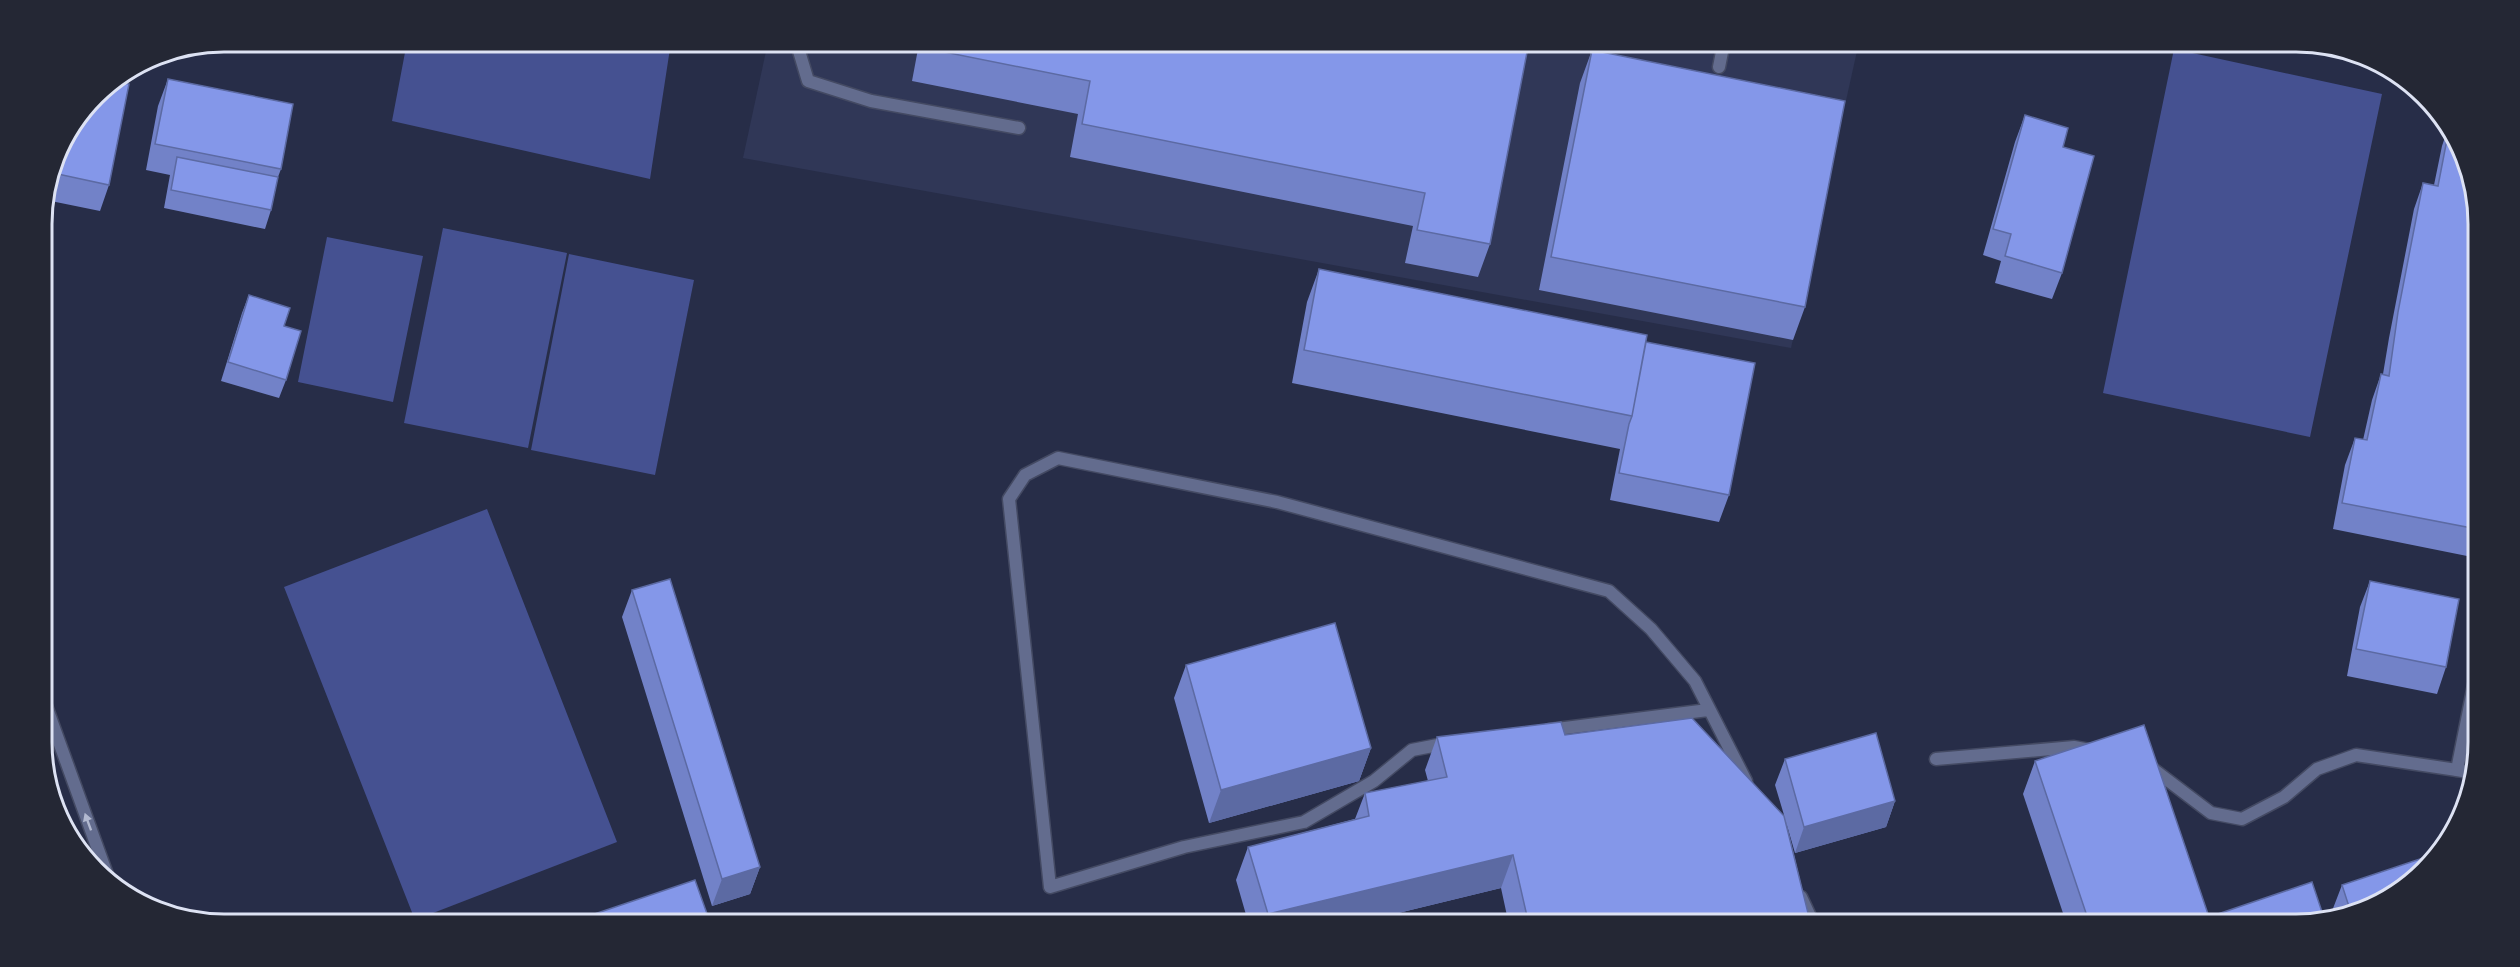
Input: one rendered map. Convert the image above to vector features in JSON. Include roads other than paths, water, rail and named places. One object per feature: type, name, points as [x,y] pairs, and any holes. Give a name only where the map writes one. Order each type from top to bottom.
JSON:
[{"type":"street","points":[[1719,67],[1722,52]]},
{"type":"street","points":[[800,53],[808,81],[871,101],[1019,128]]},
{"type":"street","points":[[1459,742],[1412,750],[1374,781],[1304,822],[1184,847],[1050,887],[1009,499],[1025,475],[1058,458],[1277,502],[1609,591],[1651,629],[1695,681],[1708,711],[1753,795]]},
{"type":"street","points":[[1542,730],[1708,711]]},
{"type":"street","points":[[2457,770],[2468,715]]},
{"type":"street","points":[[52,722],[103,864]]},
{"type":"street","points":[[1936,759],[2074,747],[2107,753]]},
{"type":"street","points":[[2140,759],[2211,813],[2242,819],[2284,797],[2317,769],[2356,755],[2465,771]]},
{"type":"street","points":[[1794,881],[1809,914]]}]
